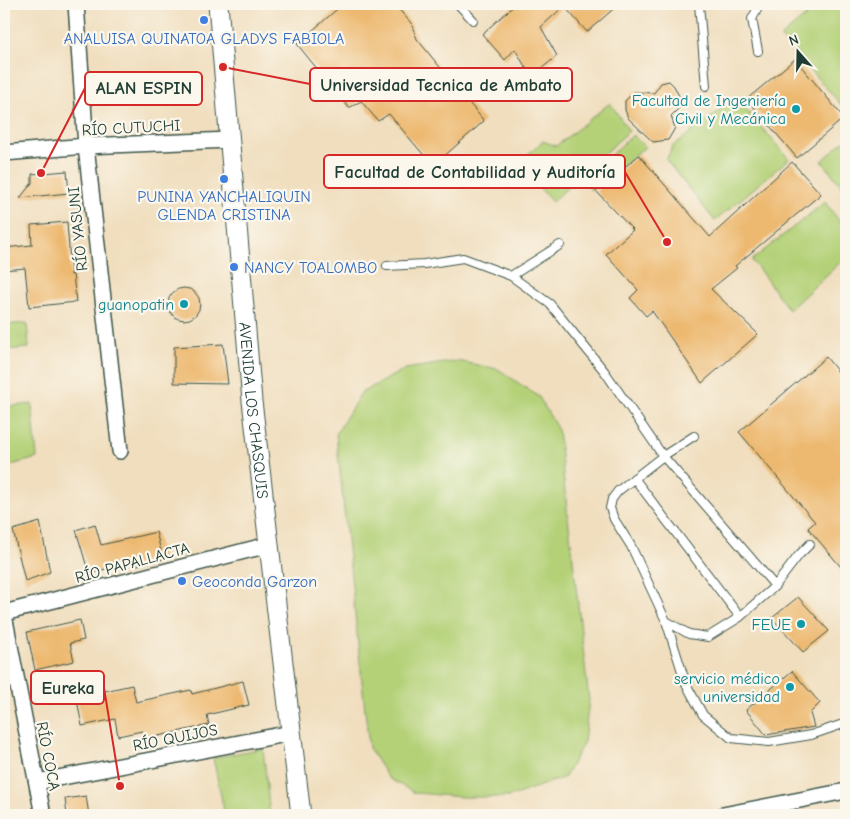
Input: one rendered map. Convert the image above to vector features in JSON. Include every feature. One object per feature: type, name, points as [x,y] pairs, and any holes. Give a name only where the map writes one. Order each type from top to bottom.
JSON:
[{"type":"street","name":"RÍO YASUNI","points":[[76,4],[86,146],[120,451]]},
{"type":"street","name":"AVENIDA LOS CHASQUIS","points":[[218,4],[251,391],[301,815]]},
{"type":"street","name":"RÍO CUTUCHI","points":[[4,154],[86,146],[230,140]]},
{"type":"street","name":"RÍO PAPALLACTA","points":[[4,614],[268,545]]},
{"type":"street","name":"RÍO COCA","points":[[4,614],[43,815]]},
{"type":"street","name":"RÍO QUIJOS","points":[[37,782],[291,733]]},
{"type":"street","points":[[723,815],[846,791]]},
{"type":"lane","points":[[458,4],[472,20]]},
{"type":"lane","points":[[700,4],[706,86]]},
{"type":"lane","points":[[758,51],[752,19],[760,4]]},
{"type":"lane","points":[[511,276],[560,245]]},
{"type":"lane","points":[[387,266],[424,264],[463,258],[511,276],[550,304],[605,372],[663,456],[775,586]]},
{"type":"lane","points":[[694,436],[634,478],[612,499],[610,508],[614,519],[631,546],[666,621],[686,684],[703,716],[731,738],[769,742],[812,735],[846,723]]},
{"type":"lane","points":[[634,478],[740,617]]},
{"type":"lane","points":[[666,621],[689,634],[708,637],[740,617],[775,586],[810,544]]},
{"type":"green space","points":[[821,4],[846,4],[846,110],[780,37]]},
{"type":"green space","points":[[736,98],[789,159],[715,221],[666,160],[673,146]]},
{"type":"green space","points":[[610,103],[629,131],[552,202],[518,163],[543,141],[556,146]]},
{"type":"green space","points":[[633,135],[645,147],[591,190],[584,179]]},
{"type":"green space","points":[[846,139],[846,192],[822,161]]},
{"type":"green space","points":[[825,202],[846,230],[846,257],[789,310],[752,260]]},
{"type":"green space","points":[[27,323],[29,348],[4,350],[4,325]]},
{"type":"green space","points":[[457,361],[498,369],[539,397],[558,430],[589,700],[584,742],[565,777],[509,797],[463,797],[415,793],[388,778],[369,748],[336,434],[361,393],[405,369]]},
{"type":"green space","points":[[32,404],[37,458],[4,467],[4,407]]},
{"type":"green space","points":[[263,748],[270,815],[225,815],[213,758]]},
{"type":"building","points":[[343,4],[394,4],[411,23],[417,39],[484,121],[433,166],[389,114],[378,121],[361,101],[349,108],[297,44]]},
{"type":"building","points":[[516,4],[619,4],[587,32],[564,6],[541,27],[557,56],[531,77],[515,49],[505,60],[482,34]]},
{"type":"building","name":"Facultad de Ingeniería Civil y Mecánica","points":[[795,59],[844,118],[797,158],[747,99]]},
{"type":"building","points":[[669,81],[674,86],[683,104],[671,116],[675,128],[668,140],[653,142],[628,118],[625,110],[625,101],[634,92],[654,93],[661,83]]},
{"type":"building","points":[[639,155],[710,237],[792,162],[821,194],[735,266],[737,268],[711,289],[758,334],[702,383],[652,311],[646,316],[630,298],[638,290],[606,254],[633,230],[596,191]]},
{"type":"building","points":[[67,171],[69,193],[20,198],[32,183],[32,174]]},
{"type":"building","points":[[67,222],[71,275],[73,274],[76,302],[29,307],[25,268],[4,270],[4,248],[32,245],[31,225]]},
{"type":"building","name":"guanopatin","points":[[184,288],[190,289],[195,293],[199,298],[199,310],[195,315],[190,319],[184,320],[178,319],[173,315],[169,310],[168,304],[169,298],[173,293],[178,289]]},
{"type":"building","points":[[223,344],[228,384],[174,383],[174,347]]},
{"type":"building","points":[[826,357],[846,382],[846,573],[808,528],[815,522],[739,432]]},
{"type":"building","points":[[40,522],[50,572],[25,581],[13,530]]},
{"type":"building","points":[[95,524],[101,545],[156,532],[163,559],[133,566],[132,561],[89,574],[76,530]]},
{"type":"building","name":"FEUE","points":[[798,597],[829,631],[803,652],[772,618]]},
{"type":"building","points":[[80,620],[84,640],[70,643],[74,661],[35,670],[27,632]]},
{"type":"building","name":"servicio médico universidad","points":[[792,671],[820,703],[810,713],[814,727],[766,735],[746,710]]},
{"type":"building","points":[[243,681],[249,705],[207,715],[209,725],[144,739],[142,731],[118,736],[115,719],[82,726],[75,690],[90,687],[91,694],[132,685],[136,702],[191,690],[192,694]]},
{"type":"building","points":[[86,796],[89,815],[67,815],[65,799]]},
{"type":"place","name":"ANALUISA QUINATOA GLADYS FABIOLA","points":[[204,20]]},
{"type":"place","name":"Universidad Tecnica de Ambato","points":[[223,67]]},
{"type":"place","name":"Facultad de Ingeniería Civil y Mecánica","points":[[796,109]]},
{"type":"place","name":"ALAN ESPIN","points":[[41,173]]},
{"type":"place","name":"PUNINA YANCHALIQUIN GLENDA CRISTINA","points":[[224,179]]},
{"type":"place","name":"Facultad de Contabilidad y Auditoría","points":[[667,242]]},
{"type":"place","name":"NANCY TOALOMBO","points":[[234,267]]},
{"type":"place","name":"guanopatin","points":[[184,304]]},
{"type":"place","name":"Geoconda Garzon","points":[[182,581]]},
{"type":"place","name":"FEUE","points":[[801,624]]},
{"type":"place","name":"servicio médico universidad","points":[[790,687]]},
{"type":"place","name":"Eureka","points":[[120,786]]}]
